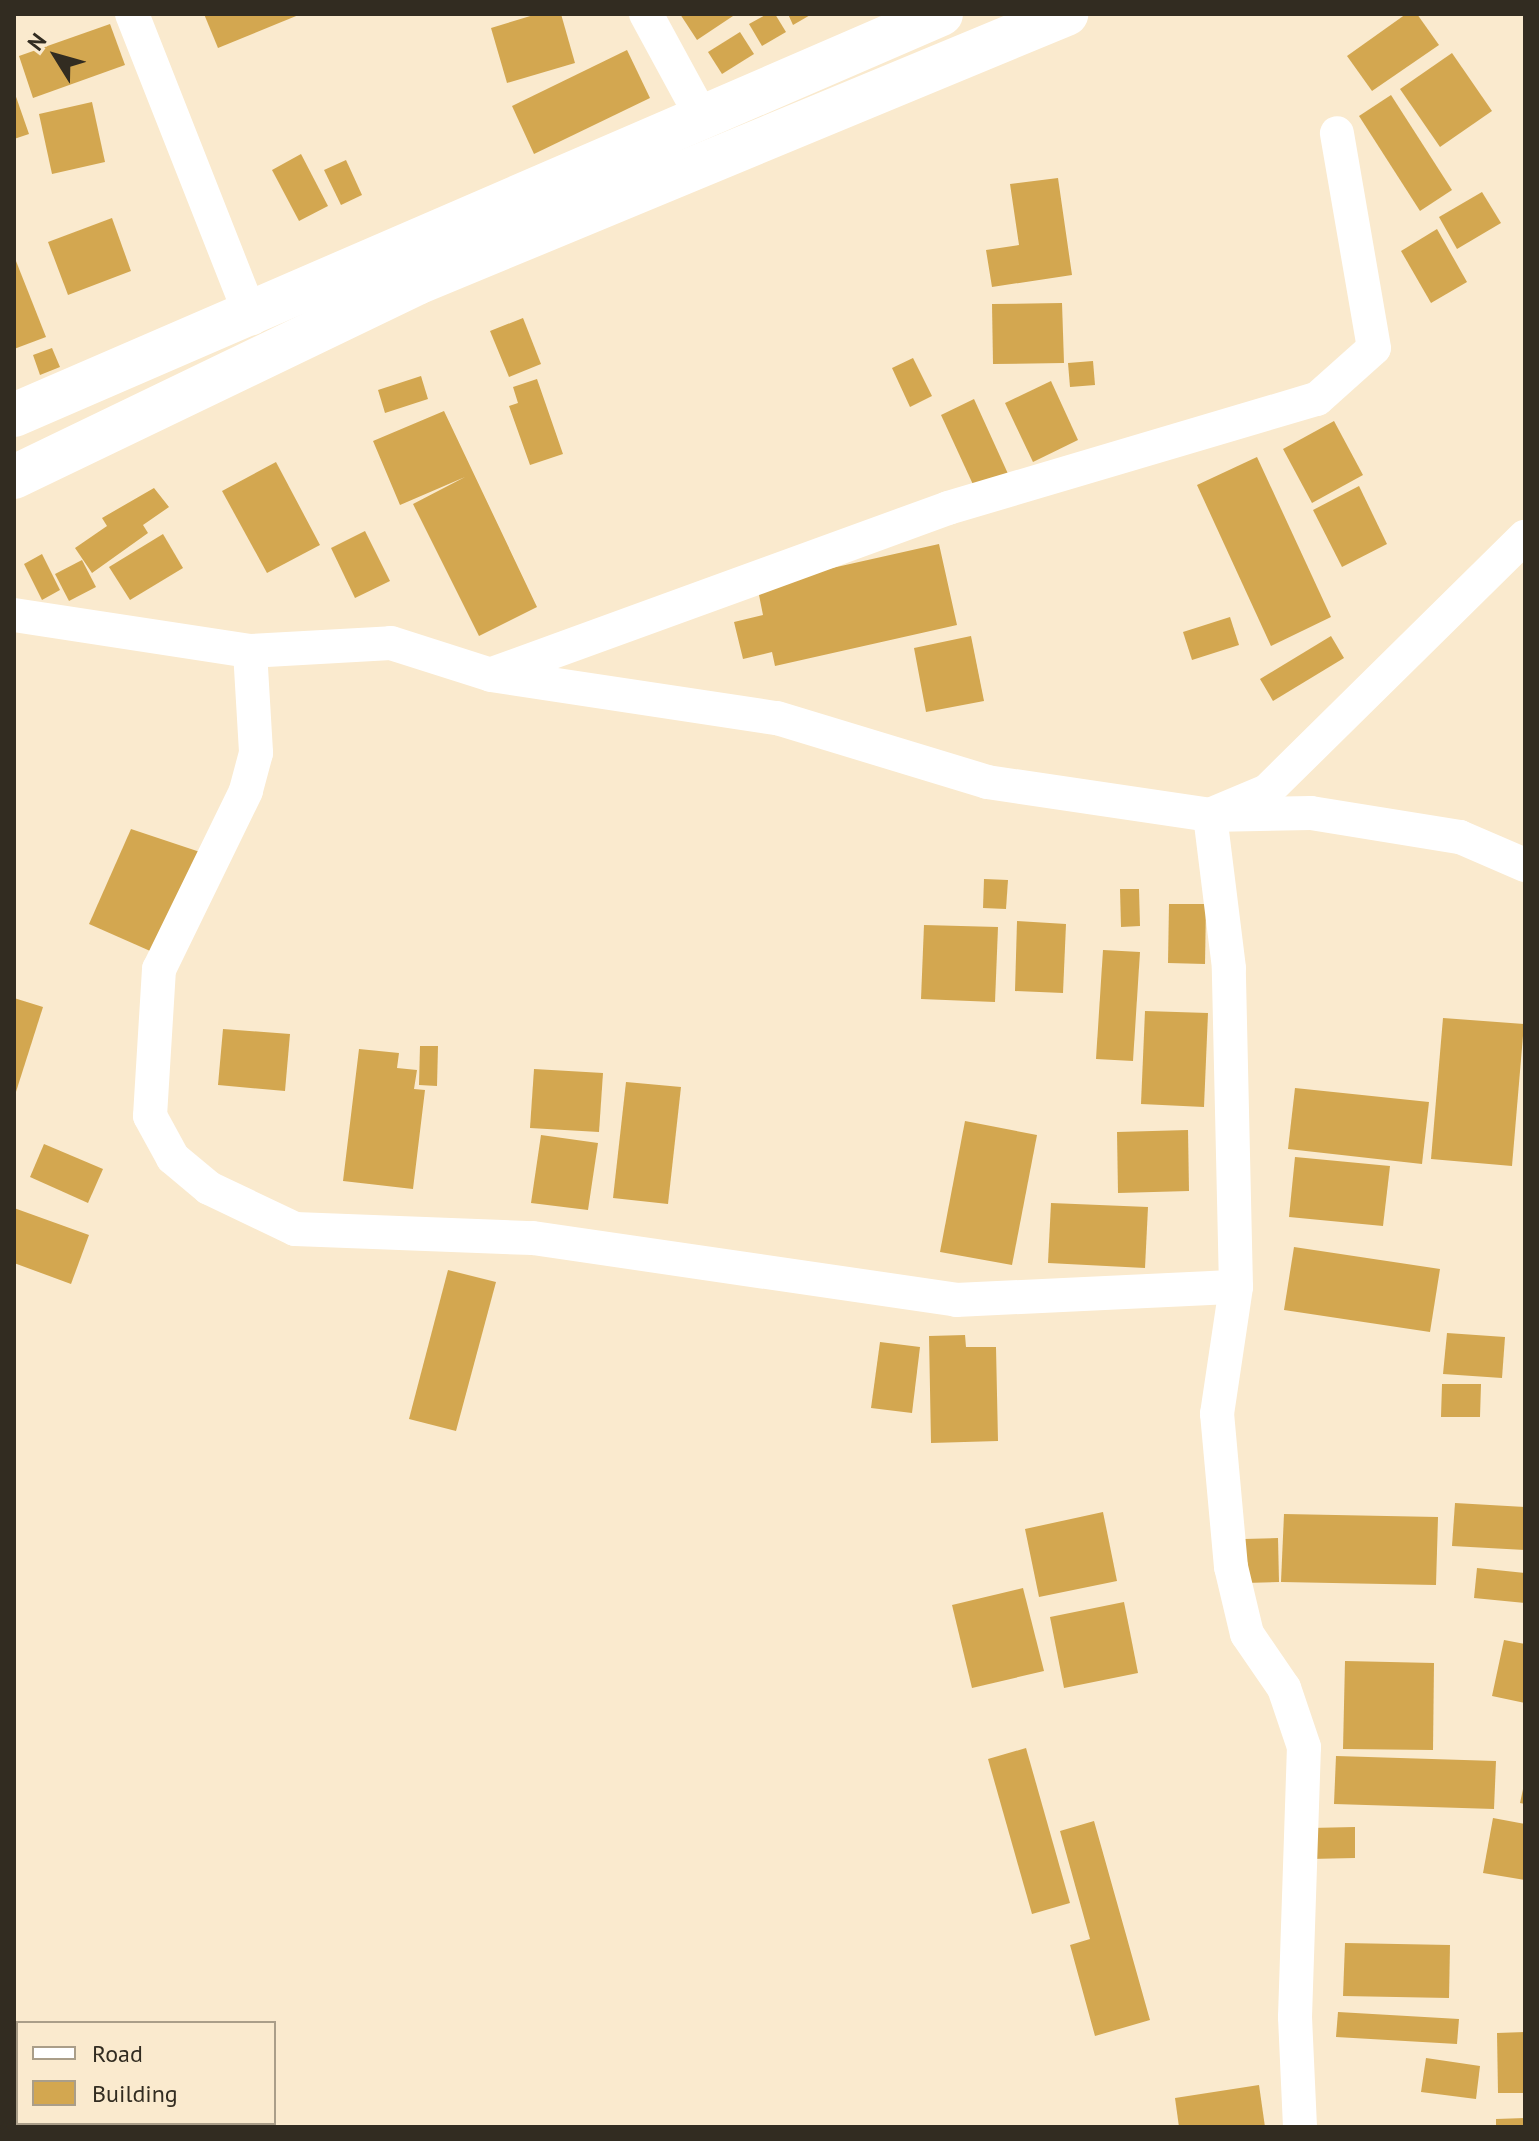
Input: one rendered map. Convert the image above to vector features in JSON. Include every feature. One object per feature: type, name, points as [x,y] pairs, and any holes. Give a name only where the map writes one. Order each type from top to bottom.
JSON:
[{"type":"main road","points":[[14,415],[252,318],[941,14]]},
{"type":"main road","points":[[14,477],[417,283],[1066,14]]},
{"type":"street","points":[[132,14],[252,318]]},
{"type":"street","points":[[646,14],[704,121]]},
{"type":"street","points":[[491,675],[948,508],[1317,399],[1374,348],[1337,133]]},
{"type":"street","points":[[1210,815],[1267,791],[1525,537]]},
{"type":"street","points":[[14,615],[250,651],[391,643],[491,675],[777,718],[987,782],[1210,815],[1311,813],[1460,837],[1525,865]]},
{"type":"street","points":[[250,651],[256,753],[246,791],[159,969],[150,1116],[173,1158],[209,1188],[295,1229],[533,1238],[956,1300],[1236,1287]]},
{"type":"street","points":[[1210,815],[1229,968],[1236,1287],[1217,1414],[1231,1567],[1247,1634],[1284,1688],[1304,1747],[1295,2017],[1300,2127]]},
{"type":"building","points":[[204,14],[301,14],[218,48]]},
{"type":"building","points":[[537,14],[561,14],[575,63],[507,83],[491,28]]},
{"type":"building","points":[[680,14],[736,14],[697,40]]},
{"type":"building","points":[[767,14],[775,14],[786,32],[762,46],[749,24]]},
{"type":"building","points":[[788,14],[812,14],[793,25]]},
{"type":"building","points":[[1406,14],[1417,14],[1439,45],[1372,91],[1347,56]]},
{"type":"building","points":[[110,24],[125,65],[33,98],[19,56]]},
{"type":"building","points":[[740,32],[754,54],[722,74],[708,52]]},
{"type":"building","points":[[627,50],[650,98],[534,154],[512,106]]},
{"type":"building","points":[[1452,53],[1492,111],[1440,147],[1400,89]]},
{"type":"building","points":[[14,91],[29,134],[14,139]]},
{"type":"building","points":[[1391,95],[1452,190],[1420,211],[1359,116]]},
{"type":"building","points":[[92,102],[105,162],[52,174],[39,114]]},
{"type":"building","points":[[301,154],[328,206],[299,221],[272,170]]},
{"type":"building","points":[[346,160],[362,195],[341,205],[324,170]]},
{"type":"building","points":[[1058,178],[1072,275],[992,287],[986,250],[1019,245],[1010,184]]},
{"type":"building","points":[[1482,192],[1501,223],[1457,249],[1439,217]]},
{"type":"building","points":[[112,218],[131,271],[68,295],[48,242]]},
{"type":"building","points":[[1437,229],[1467,282],[1431,303],[1401,251]]},
{"type":"building","points":[[14,256],[46,337],[14,349]]},
{"type":"building","points":[[1062,303],[1064,363],[993,364],[992,304]]},
{"type":"building","points":[[523,318],[541,364],[509,377],[490,331]]},
{"type":"building","points":[[52,348],[60,367],[40,375],[33,355]]},
{"type":"building","points":[[913,358],[932,396],[910,407],[892,368]]},
{"type":"building","points":[[1093,361],[1095,385],[1070,387],[1068,363]]},
{"type":"building","points":[[421,376],[428,399],[385,413],[378,390]]},
{"type":"building","points":[[537,379],[563,454],[530,465],[509,406],[518,403],[513,387]]},
{"type":"building","points":[[1051,381],[1078,440],[1033,462],[1005,403]]},
{"type":"building","points":[[974,399],[1009,476],[976,491],[941,415]]},
{"type":"building","points":[[444,411],[537,607],[479,636],[413,504],[465,477],[400,505],[373,441]]},
{"type":"building","points":[[1334,421],[1363,475],[1312,503],[1283,449]]},
{"type":"building","points":[[1257,457],[1331,617],[1271,646],[1197,485]]},
{"type":"building","points":[[276,462],[320,545],[267,573],[222,491]]},
{"type":"building","points":[[1359,486],[1387,544],[1342,567],[1313,510]]},
{"type":"building","points":[[154,488],[169,507],[143,525],[148,533],[92,573],[75,548],[107,526],[102,518]]},
{"type":"building","points":[[365,531],[390,581],[355,598],[331,548]]},
{"type":"building","points":[[163,534],[183,568],[130,600],[109,567]]},
{"type":"building","points":[[939,544],[957,625],[775,666],[772,652],[743,659],[734,622],[763,615],[757,585]]},
{"type":"building","points":[[42,554],[60,590],[42,600],[24,564]]},
{"type":"building","points":[[82,560],[96,587],[69,601],[55,574]]},
{"type":"building","points":[[1230,617],[1239,645],[1192,660],[1183,632]]},
{"type":"building","points":[[971,636],[984,701],[926,712],[914,648]]},
{"type":"building","points":[[1331,636],[1344,658],[1273,701],[1260,679]]},
{"type":"building","points":[[131,829],[203,853],[157,954],[89,924]]},
{"type":"building","points":[[984,879],[1008,880],[1006,909],[983,908]]},
{"type":"building","points":[[1120,889],[1139,889],[1140,926],[1121,927]]},
{"type":"building","points":[[1169,904],[1206,904],[1205,964],[1168,963]]},
{"type":"building","points":[[1017,921],[1066,924],[1063,993],[1015,991]]},
{"type":"building","points":[[924,925],[998,927],[995,1002],[921,999]]},
{"type":"building","points":[[1103,950],[1140,952],[1133,1061],[1096,1059]]},
{"type":"building","points":[[14,998],[43,1007],[15,1095],[14,1095]]},
{"type":"building","points":[[1145,1011],[1208,1013],[1204,1107],[1141,1104]]},
{"type":"building","points":[[1443,1018],[1524,1024],[1512,1166],[1431,1159]]},
{"type":"building","points":[[223,1029],[290,1034],[285,1091],[218,1085]]},
{"type":"building","points":[[420,1046],[438,1046],[437,1086],[419,1085]]},
{"type":"building","points":[[359,1049],[399,1053],[397,1068],[417,1070],[414,1089],[425,1090],[413,1189],[343,1181]]},
{"type":"building","points":[[534,1069],[603,1073],[599,1132],[530,1128]]},
{"type":"building","points":[[626,1082],[681,1087],[668,1204],[613,1198]]},
{"type":"building","points":[[1295,1088],[1429,1102],[1422,1164],[1288,1149]]},
{"type":"building","points":[[965,1121],[1037,1135],[1012,1265],[940,1252]]},
{"type":"building","points":[[1188,1130],[1189,1191],[1118,1193],[1117,1132]]},
{"type":"building","points":[[541,1135],[598,1143],[588,1210],[531,1203]]},
{"type":"building","points":[[44,1144],[103,1169],[88,1203],[30,1177]]},
{"type":"building","points":[[1295,1157],[1390,1166],[1383,1226],[1289,1217]]},
{"type":"building","points":[[1051,1203],[1148,1207],[1145,1268],[1048,1263]]},
{"type":"building","points":[[14,1208],[89,1235],[71,1284],[14,1263]]},
{"type":"building","points":[[1294,1247],[1440,1269],[1430,1332],[1284,1310]]},
{"type":"building","points":[[448,1270],[496,1282],[456,1431],[409,1419]]},
{"type":"building","points":[[1447,1333],[1505,1337],[1502,1378],[1443,1374]]},
{"type":"building","points":[[965,1335],[966,1347],[996,1347],[998,1441],[931,1443],[929,1336]]},
{"type":"building","points":[[880,1342],[920,1347],[912,1413],[871,1408]]},
{"type":"building","points":[[1442,1384],[1481,1384],[1480,1417],[1441,1417]]},
{"type":"building","points":[[1455,1503],[1525,1507],[1525,1550],[1452,1546]]},
{"type":"building","points":[[1103,1512],[1117,1581],[1039,1597],[1025,1529]]},
{"type":"building","points":[[1284,1514],[1438,1517],[1436,1585],[1281,1582]]},
{"type":"building","points":[[1278,1538],[1279,1582],[1245,1583],[1244,1539]]},
{"type":"building","points":[[1477,1568],[1525,1573],[1525,1603],[1474,1598]]},
{"type":"building","points":[[1023,1588],[1044,1671],[972,1688],[952,1605]]},
{"type":"building","points":[[1124,1602],[1138,1673],[1064,1688],[1050,1617]]},
{"type":"building","points":[[1504,1640],[1525,1644],[1525,1703],[1492,1696]]},
{"type":"building","points":[[1345,1661],[1434,1663],[1433,1750],[1343,1749]]},
{"type":"building","points":[[1026,1748],[1070,1903],[1032,1914],[988,1759]]},
{"type":"building","points":[[1336,1756],[1496,1761],[1494,1809],[1334,1804]]},
{"type":"building","points":[[1525,1780],[1525,1804],[1520,1803]]},
{"type":"building","points":[[1493,1818],[1525,1824],[1525,1880],[1483,1873]]},
{"type":"building","points":[[1094,1821],[1150,2020],[1095,2036],[1070,1945],[1090,1939],[1060,1831]]},
{"type":"building","points":[[1355,1827],[1355,1858],[1310,1859],[1310,1828]]},
{"type":"building","points":[[1345,1943],[1450,1945],[1449,1998],[1343,1996]]},
{"type":"building","points":[[1338,2012],[1459,2019],[1457,2044],[1336,2037]]},
{"type":"building","points":[[1525,2032],[1525,2093],[1498,2093],[1497,2033]]},
{"type":"building","points":[[1426,2058],[1480,2066],[1476,2099],[1421,2092]]},
{"type":"building","points":[[1259,2085],[1265,2127],[1179,2127],[1175,2098]]},
{"type":"building","points":[[1525,2118],[1525,2127],[1496,2127],[1496,2119]]}]
